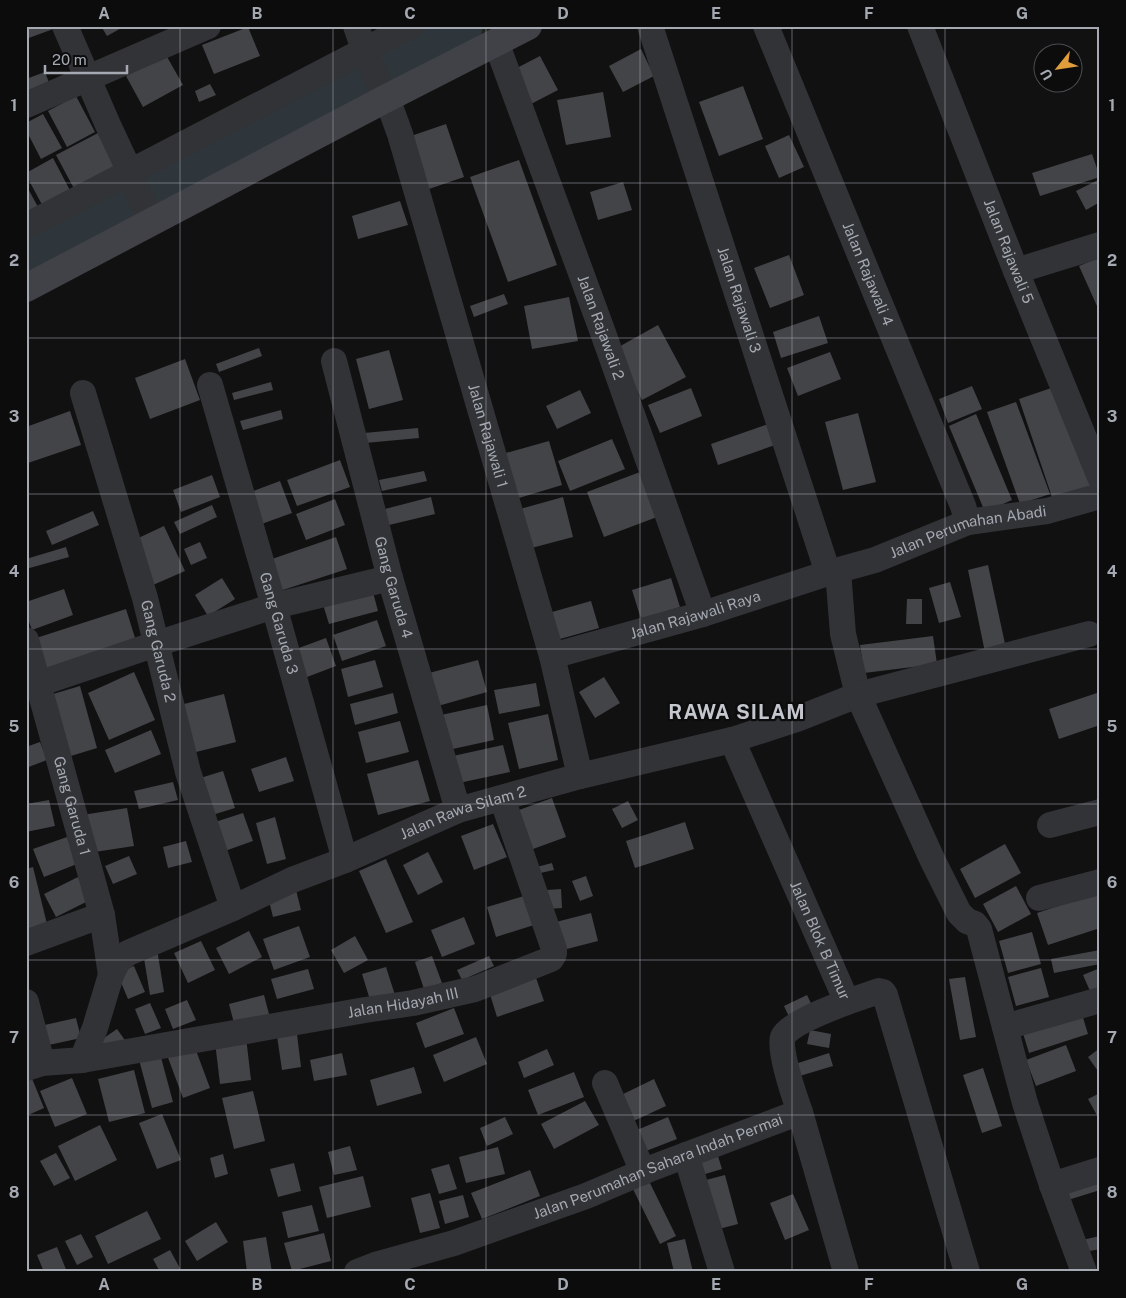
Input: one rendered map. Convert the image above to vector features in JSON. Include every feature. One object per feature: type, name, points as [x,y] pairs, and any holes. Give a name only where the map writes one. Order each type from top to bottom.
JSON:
[{"type":"street","points":[[66,26],[108,125],[150,216]]},
{"type":"street","points":[[26,105],[208,26]]},
{"type":"street","name":"Jalan Rajawali 1","points":[[356,26],[365,54],[383,91],[406,153],[552,656],[580,776]]},
{"type":"street","points":[[26,226],[132,177],[365,54],[411,26]]},
{"type":"street","points":[[26,288],[150,216],[383,91],[496,42],[528,26]]},
{"type":"street","name":"Jalan Rajawali 3","points":[[650,26],[833,572]]},
{"type":"street","name":"Jalan Rajawali 4","points":[[766,26],[968,522]]},
{"type":"street","name":"Jalan Rajawali 5","points":[[920,26],[1100,478]]},
{"type":"street","name":"Jalan Rajawali 2","points":[[496,42],[602,330],[703,614]]},
{"type":"street","points":[[1016,271],[1100,245]]},
{"type":"street","name":"Gang Garuda 4","points":[[334,361],[390,578],[458,810]]},
{"type":"street","name":"Gang Garuda 3","points":[[210,385],[345,860]]},
{"type":"street","name":"Gang Garuda 2","points":[[83,393],[144,598],[188,772],[233,908]]},
{"type":"street","name":"Jalan Perumahan Abadi","points":[[833,572],[875,560],[968,522],[1047,511],[1100,496]]},
{"type":"street","points":[[833,572],[842,634],[858,695],[932,859],[959,913],[979,929],[1024,1103],[1084,1272]]},
{"type":"street","name":"Jalan Rajawali Raya","points":[[552,656],[703,614],[833,572]]},
{"type":"street","points":[[32,685],[274,606],[390,578]]},
{"type":"street","name":"Jalan Rawa Silam 2","points":[[82,1060],[95,1028],[111,975],[118,961],[128,953],[233,908],[292,880],[345,860],[458,810],[580,776],[732,740],[798,719],[858,695],[1089,634]]},
{"type":"street","name":"Gang Garuda 1","points":[[26,640],[32,685],[102,915],[111,975]]},
{"type":"street","name":"Jalan Blok B Timur","points":[[732,740],[847,1002],[879,991],[885,995],[968,1272]]},
{"type":"street","name":"Jalan Hidayah III","points":[[82,1060],[413,1003],[475,989],[551,959],[554,949],[502,798]]},
{"type":"street","points":[[1050,825],[1100,812]]},
{"type":"street","points":[[1039,898],[1100,882]]},
{"type":"street","points":[[26,943],[102,915]]},
{"type":"street","points":[[1005,1027],[1100,1000]]},
{"type":"street","points":[[26,1002],[34,1066],[82,1060]]},
{"type":"street","points":[[800,1112],[792,1087],[782,1039],[792,1028],[819,1013],[847,1002]]},
{"type":"street","points":[[605,1083],[643,1172]]},
{"type":"street","name":"Jalan Perumahan Sahara Indah Permai","points":[[357,1272],[454,1244],[586,1196],[643,1172],[800,1112],[846,1272]]},
{"type":"street","points":[[686,1156],[722,1272]]},
{"type":"street","points":[[1052,1185],[1100,1170]]},
{"type":"shaded area","points":[[458,26],[530,26],[26,288],[26,249],[121,199],[163,183],[354,76]]},
{"type":"building","points":[[26,26],[56,26],[56,28],[26,39]]},
{"type":"building","points":[[101,26],[125,26],[107,36]]},
{"type":"building","points":[[248,27],[260,56],[214,74],[202,45]]},
{"type":"building","points":[[641,49],[654,76],[623,92],[609,66]]},
{"type":"building","points":[[166,55],[183,85],[143,107],[126,76]]},
{"type":"building","points":[[540,56],[558,90],[531,104],[513,70]]},
{"type":"building","points":[[45,72],[51,88],[26,97],[26,79]]},
{"type":"building","points":[[210,84],[216,95],[199,102],[195,91]]},
{"type":"building","points":[[743,86],[763,139],[719,156],[699,102]]},
{"type":"building","points":[[603,92],[611,137],[566,145],[557,100]]},
{"type":"building","points":[[76,96],[95,132],[67,147],[48,111]]},
{"type":"building","points":[[43,114],[62,148],[41,159],[26,130],[26,123]]},
{"type":"building","points":[[446,124],[464,177],[429,189],[411,136]]},
{"type":"building","points":[[98,133],[120,174],[78,196],[56,155]]},
{"type":"building","points":[[789,135],[804,167],[779,178],[765,146]]},
{"type":"building","points":[[1092,154],[1100,177],[1040,196],[1032,173]]},
{"type":"building","points":[[53,158],[74,198],[46,212],[26,173]]},
{"type":"building","points":[[519,160],[557,265],[508,282],[470,177]]},
{"type":"building","points":[[1100,179],[1100,202],[1086,210],[1076,191]]},
{"type":"building","points":[[623,182],[632,210],[598,220],[590,192]]},
{"type":"building","points":[[26,185],[43,216],[26,225]]},
{"type":"building","points":[[400,201],[408,225],[358,239],[352,216]]},
{"type":"building","points":[[789,255],[804,295],[770,308],[754,268]]},
{"type":"building","points":[[1098,258],[1100,263],[1100,305],[1097,306],[1079,266]]},
{"type":"building","points":[[504,294],[508,304],[474,317],[470,306]]},
{"type":"building","points":[[569,297],[578,341],[532,349],[524,306]]},
{"type":"building","points":[[819,316],[828,343],[781,358],[773,332]]},
{"type":"building","points":[[658,325],[686,377],[642,400],[615,349]]},
{"type":"building","points":[[259,348],[262,356],[219,372],[216,364]]},
{"type":"building","points":[[389,350],[403,400],[369,409],[356,359]]},
{"type":"building","points":[[830,352],[841,379],[798,396],[787,368]]},
{"type":"building","points":[[185,359],[200,400],[150,419],[135,378]]},
{"type":"building","points":[[271,382],[273,390],[234,400],[232,393]]},
{"type":"building","points":[[1060,385],[1093,487],[1053,500],[1019,399]]},
{"type":"building","points":[[972,386],[982,409],[948,423],[939,399]]},
{"type":"building","points":[[691,388],[702,416],[660,433],[648,405]]},
{"type":"building","points":[[580,390],[591,413],[557,429],[546,406]]},
{"type":"building","points":[[1016,402],[1050,494],[1020,504],[987,412]]},
{"type":"building","points":[[281,410],[283,419],[243,430],[240,421]]},
{"type":"building","points":[[70,411],[81,445],[28,463],[26,457],[26,427]]},
{"type":"building","points":[[858,413],[876,482],[843,490],[825,422]]},
{"type":"building","points":[[976,414],[1012,500],[985,512],[949,426]]},
{"type":"building","points":[[771,423],[778,444],[718,465],[711,444]]},
{"type":"building","points":[[418,428],[419,438],[365,443],[364,433]]},
{"type":"building","points":[[612,439],[625,469],[570,491],[558,461]]},
{"type":"building","points":[[549,441],[562,485],[509,501],[495,456]]},
{"type":"building","points":[[340,460],[350,487],[297,506],[287,480]]},
{"type":"building","points":[[424,471],[427,481],[382,491],[379,480]]},
{"type":"building","points":[[640,472],[657,517],[604,537],[587,492]]},
{"type":"building","points":[[212,475],[220,497],[181,512],[173,490]]},
{"type":"building","points":[[280,481],[292,513],[256,526],[245,494]]},
{"type":"building","points":[[431,497],[435,514],[389,525],[385,509]]},
{"type":"building","points":[[563,497],[573,537],[524,550],[513,511]]},
{"type":"building","points":[[335,499],[345,525],[306,540],[296,514]]},
{"type":"building","points":[[212,505],[217,517],[180,534],[174,522]]},
{"type":"building","points":[[93,511],[99,525],[52,545],[46,531]]},
{"type":"building","points":[[164,526],[185,571],[153,585],[132,541]]},
{"type":"building","points":[[336,537],[347,569],[280,591],[269,560]]},
{"type":"building","points":[[200,542],[207,558],[191,565],[184,549]]},
{"type":"building","points":[[66,547],[69,557],[26,569],[26,559]]},
{"type":"building","points":[[988,565],[1007,653],[986,657],[968,570]]},
{"type":"building","points":[[222,578],[235,599],[208,616],[195,595]]},
{"type":"building","points":[[671,578],[680,607],[641,619],[632,590]]},
{"type":"building","points":[[950,582],[961,617],[939,623],[929,588]]},
{"type":"building","points":[[371,585],[378,611],[329,624],[321,598]]},
{"type":"building","points":[[64,589],[73,615],[32,630],[26,614],[26,602]]},
{"type":"building","points":[[907,599],[922,599],[922,624],[906,624]]},
{"type":"building","points":[[591,601],[599,628],[553,641],[545,614]]},
{"type":"building","points":[[126,609],[136,641],[40,672],[30,640]]},
{"type":"building","points":[[377,620],[386,646],[342,661],[333,635]]},
{"type":"building","points":[[933,636],[937,664],[864,673],[860,645]]},
{"type":"building","points":[[326,638],[336,666],[299,680],[288,652]]},
{"type":"building","points":[[375,660],[383,687],[348,697],[341,669]]},
{"type":"building","points":[[478,660],[487,692],[438,706],[429,673]]},
{"type":"building","points":[[134,672],[155,720],[109,740],[88,693]]},
{"type":"building","points":[[604,677],[620,703],[595,718],[579,692]]},
{"type":"building","points":[[536,683],[540,706],[499,714],[494,690]]},
{"type":"building","points":[[80,686],[97,748],[61,759],[43,697]]},
{"type":"building","points":[[1100,692],[1100,725],[1059,739],[1049,709]]},
{"type":"building","points":[[393,693],[398,713],[355,725],[350,704]]},
{"type":"building","points":[[224,694],[236,742],[188,754],[176,706]]},
{"type":"building","points":[[487,705],[494,740],[448,750],[441,715]]},
{"type":"building","points":[[548,714],[558,760],[519,769],[508,723]]},
{"type":"building","points":[[400,721],[409,752],[366,763],[358,732]]},
{"type":"building","points":[[151,730],[161,754],[115,773],[105,750]]},
{"type":"building","points":[[40,742],[47,760],[26,768],[26,747]]},
{"type":"building","points":[[503,745],[510,772],[459,783],[453,756]]},
{"type":"building","points":[[286,757],[294,781],[259,792],[251,769]]},
{"type":"building","points":[[418,760],[430,801],[378,815],[367,774]]},
{"type":"building","points":[[223,771],[235,808],[209,816],[197,779]]},
{"type":"building","points":[[173,782],[178,800],[139,809],[134,791]]},
{"type":"building","points":[[552,798],[566,837],[533,849],[519,810]]},
{"type":"building","points":[[49,800],[55,826],[26,832],[26,804]]},
{"type":"building","points":[[628,801],[638,820],[622,828],[612,809]]},
{"type":"building","points":[[127,808],[134,846],[88,853],[82,815]]},
{"type":"building","points":[[243,813],[253,841],[222,852],[212,823]]},
{"type":"building","points":[[275,817],[286,859],[267,864],[256,823]]},
{"type":"building","points":[[685,822],[694,849],[635,868],[626,841]]},
{"type":"building","points":[[493,824],[507,857],[474,870],[461,836]]},
{"type":"building","points":[[67,837],[77,864],[44,877],[33,849]]},
{"type":"building","points":[[186,841],[192,862],[168,868],[163,847]]},
{"type":"building","points":[[1005,844],[1021,873],[975,898],[960,869]]},
{"type":"building","points":[[428,852],[443,882],[418,895],[403,865]]},
{"type":"building","points":[[129,856],[137,874],[113,884],[105,866]]},
{"type":"building","points":[[386,859],[413,922],[386,933],[359,871]]},
{"type":"building","points":[[552,863],[554,870],[531,875],[529,869]]},
{"type":"building","points":[[33,867],[47,924],[26,929],[26,869]]},
{"type":"building","points":[[586,876],[593,896],[580,901],[572,881]]},
{"type":"building","points":[[78,877],[90,900],[56,917],[44,894]]},
{"type":"building","points":[[1016,886],[1031,914],[998,932],[983,904]]},
{"type":"building","points":[[561,889],[562,908],[548,909],[547,890]]},
{"type":"building","points":[[296,890],[301,910],[273,917],[268,897]]},
{"type":"building","points":[[1100,892],[1100,928],[1048,945],[1037,913]]},
{"type":"building","points":[[524,896],[534,925],[496,937],[487,907]]},
{"type":"building","points":[[591,913],[598,941],[563,950],[556,922]]},
{"type":"building","points":[[464,917],[475,944],[442,957],[431,930]]},
{"type":"building","points":[[299,926],[310,957],[274,970],[263,939]]},
{"type":"building","points":[[249,931],[262,957],[229,974],[216,948]]},
{"type":"building","points":[[1032,932],[1041,964],[1008,973],[999,941]]},
{"type":"building","points":[[355,936],[368,960],[344,973],[331,950]]},
{"type":"building","points":[[201,941],[215,970],[188,983],[174,953]]},
{"type":"building","points":[[157,949],[164,992],[150,995],[143,952]]},
{"type":"building","points":[[1100,950],[1100,964],[1054,973],[1051,959]]},
{"type":"building","points":[[432,956],[442,983],[424,989],[415,962]]},
{"type":"building","points":[[489,956],[494,966],[462,980],[457,970]]},
{"type":"building","points":[[134,966],[145,992],[128,999],[117,973]]},
{"type":"building","points":[[386,967],[395,995],[371,1003],[362,974]]},
{"type":"building","points":[[1041,968],[1049,997],[1016,1006],[1008,977]]},
{"type":"building","points":[[1100,968],[1100,987],[1090,991],[1083,975]]},
{"type":"building","points":[[308,969],[314,989],[277,999],[271,979]]},
{"type":"building","points":[[534,972],[544,1001],[497,1017],[488,988]]},
{"type":"building","points":[[965,977],[976,1037],[960,1040],[949,979]]},
{"type":"building","points":[[264,995],[270,1018],[235,1027],[229,1004]]},
{"type":"building","points":[[807,995],[815,1012],[792,1023],[784,1006]]},
{"type":"building","points":[[187,1000],[196,1020],[173,1029],[165,1009]]},
{"type":"building","points":[[150,1003],[161,1028],[145,1034],[135,1009]]},
{"type":"building","points":[[454,1008],[464,1034],[425,1048],[416,1023]]},
{"type":"building","points":[[1081,1011],[1088,1034],[1029,1053],[1022,1030]]},
{"type":"building","points":[[76,1018],[81,1038],[44,1046],[40,1026]]},
{"type":"building","points":[[296,1026],[301,1067],[282,1070],[276,1029]]},
{"type":"building","points":[[117,1029],[127,1043],[111,1054],[101,1040]]},
{"type":"building","points":[[810,1030],[831,1034],[829,1048],[807,1044]]},
{"type":"building","points":[[246,1037],[251,1080],[220,1084],[215,1042]]},
{"type":"building","points":[[476,1037],[487,1064],[444,1082],[433,1055]]},
{"type":"building","points":[[194,1045],[210,1088],[183,1098],[167,1055]]},
{"type":"building","points":[[1066,1045],[1076,1071],[1036,1086],[1026,1060]]},
{"type":"building","points":[[1100,1048],[1100,1074],[1088,1057]]},
{"type":"building","points":[[547,1049],[554,1065],[524,1078],[518,1062]]},
{"type":"building","points":[[159,1050],[173,1102],[152,1108],[138,1056]]},
{"type":"building","points":[[342,1053],[347,1075],[314,1081],[310,1060]]},
{"type":"building","points":[[829,1053],[833,1066],[793,1078],[789,1066]]},
{"type":"building","points":[[414,1067],[422,1093],[377,1106],[370,1080]]},
{"type":"building","points":[[983,1068],[1002,1126],[982,1133],[963,1075]]},
{"type":"building","points":[[134,1070],[145,1113],[109,1122],[98,1079]]},
{"type":"building","points":[[574,1072],[584,1097],[538,1115],[528,1090]]},
{"type":"building","points":[[31,1076],[44,1108],[26,1116],[26,1078]]},
{"type":"building","points":[[72,1078],[87,1114],[55,1127],[40,1091]]},
{"type":"building","points":[[654,1079],[666,1106],[627,1124],[615,1098]]},
{"type":"building","points":[[253,1091],[265,1141],[234,1149],[222,1098]]},
{"type":"building","points":[[1100,1093],[1100,1121],[1088,1099]]},
{"type":"building","points":[[585,1101],[599,1125],[554,1149],[541,1124]]},
{"type":"building","points":[[162,1114],[181,1160],[157,1169],[139,1123]]},
{"type":"building","points":[[505,1117],[513,1134],[487,1146],[480,1128]]},
{"type":"building","points":[[668,1117],[677,1139],[646,1151],[637,1130]]},
{"type":"building","points":[[100,1125],[117,1160],[75,1181],[58,1146]]},
{"type":"building","points":[[350,1146],[357,1170],[334,1175],[328,1152]]},
{"type":"building","points":[[498,1147],[505,1174],[466,1183],[459,1157]]},
{"type":"building","points":[[716,1150],[722,1169],[702,1175],[696,1157]]},
{"type":"building","points":[[56,1153],[70,1178],[54,1186],[40,1161]]},
{"type":"building","points":[[223,1154],[228,1174],[215,1178],[210,1158]]},
{"type":"building","points":[[294,1163],[301,1191],[278,1197],[270,1169]]},
{"type":"building","points":[[449,1164],[457,1189],[439,1194],[431,1169]]},
{"type":"building","points":[[530,1170],[540,1196],[482,1219],[471,1193]]},
{"type":"building","points":[[725,1175],[738,1224],[715,1230],[702,1181]]},
{"type":"building","points":[[363,1176],[371,1207],[327,1218],[319,1187]]},
{"type":"building","points":[[1100,1176],[1100,1190],[1068,1200],[1064,1187]]},
{"type":"building","points":[[647,1177],[676,1236],[660,1244],[631,1185]]},
{"type":"building","points":[[430,1193],[440,1228],[420,1233],[411,1198]]},
{"type":"building","points":[[793,1194],[809,1230],[785,1240],[770,1203]]},
{"type":"building","points":[[463,1195],[469,1217],[445,1224],[439,1201]]},
{"type":"building","points":[[312,1205],[319,1231],[288,1238],[282,1212]]},
{"type":"building","points":[[147,1211],[161,1239],[108,1264],[95,1236]]},
{"type":"building","points":[[216,1222],[228,1242],[197,1261],[185,1241]]},
{"type":"building","points":[[324,1233],[331,1261],[292,1271],[284,1243]]},
{"type":"building","points":[[81,1234],[93,1257],[77,1265],[65,1241]]},
{"type":"building","points":[[1100,1236],[1100,1249],[1085,1252],[1082,1240]]},
{"type":"building","points":[[266,1237],[272,1272],[247,1272],[243,1241]]},
{"type":"building","points":[[685,1239],[693,1272],[674,1272],[667,1243]]},
{"type":"building","points":[[57,1247],[67,1272],[44,1272],[37,1255]]},
{"type":"building","points":[[170,1250],[182,1272],[160,1272],[153,1259]]},
{"type":"waterway","points":[[395,56],[458,26]]},
{"type":"waterway","points":[[163,183],[354,76]]},
{"type":"waterway","points":[[26,251],[121,199]]},
{"type":"district","name":"RAWA SILAM","points":[[737,712]]}]
